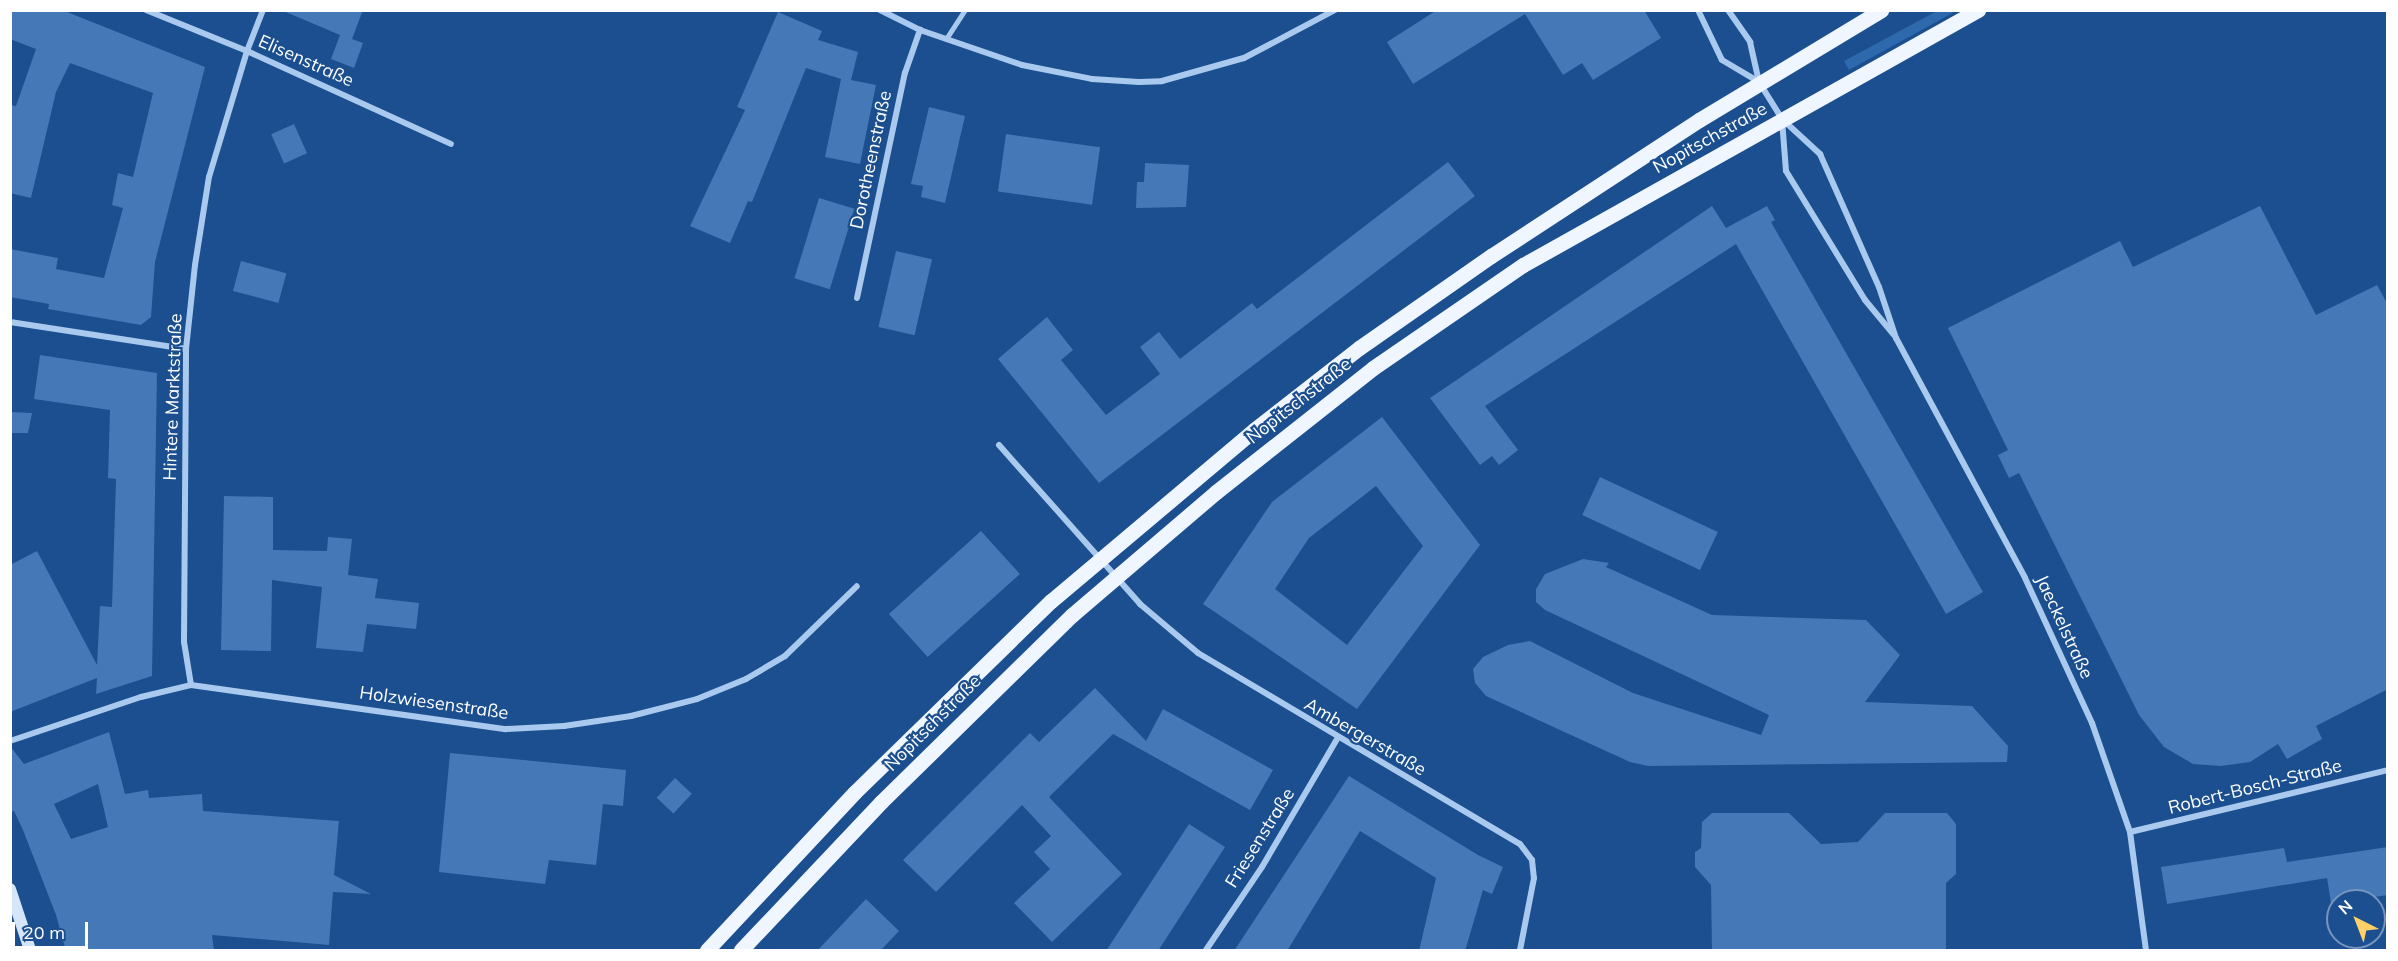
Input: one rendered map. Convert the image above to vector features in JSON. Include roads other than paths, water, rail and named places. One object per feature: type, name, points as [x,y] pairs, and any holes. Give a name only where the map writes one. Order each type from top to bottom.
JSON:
[{"type":"main road","name":"Nopitschstraße","points":[[707,951],[905,742],[1100,557],[1377,335],[1491,255],[1759,82],[1881,10]]},
{"type":"main road","name":"Nopitschstraße","points":[[741,951],[937,746],[1116,576],[1324,406],[1467,302],[1562,243],[1978,10]]},
{"type":"main road","points":[[10,889],[30,951]]},
{"type":"street","name":"Elisenstraße","points":[[147,10],[247,51],[452,144]]},
{"type":"street","name":"Hintere Marktstraße","points":[[191,685],[184,642],[186,349],[208,177],[247,51],[263,10]]},
{"type":"street","points":[[880,10],[920,30],[1022,65],[1081,77],[1162,81],[1244,58],[1335,10]]},
{"type":"street","points":[[1698,10],[1722,60],[1759,82]]},
{"type":"street","points":[[1728,10],[1750,42],[1759,82],[1782,119]]},
{"type":"street","name":"Dorotheenstraße","points":[[857,298],[905,72],[920,30]]},
{"type":"street","name":"Jaeckelstraße","points":[[1782,119],[1786,171],[1865,300],[1896,338]]},
{"type":"street","name":"Jaeckelstraße","points":[[1782,119],[1820,154],[1871,267],[1896,338],[2025,578],[2092,723],[2130,832],[2146,951]]},
{"type":"street","points":[[10,322],[186,349]]},
{"type":"street","points":[[999,445],[1100,557]]},
{"type":"street","name":"Ambergerstraße","points":[[1100,557],[1157,621],[1198,653],[1337,739],[1520,844],[1532,860],[1534,878],[1520,951]]},
{"type":"street","name":"Holzwiesenstraße","points":[[10,741],[141,697],[191,685],[506,729],[575,725],[665,709],[746,679],[785,656],[858,586]]},
{"type":"street","name":"Friesenstraße","points":[[1206,951],[1262,867],[1337,739]]},
{"type":"street","name":"Robert-Bosch-Straße","points":[[2130,832],[2388,770]]},
{"type":"lane","points":[[946,39],[965,10]]}]
